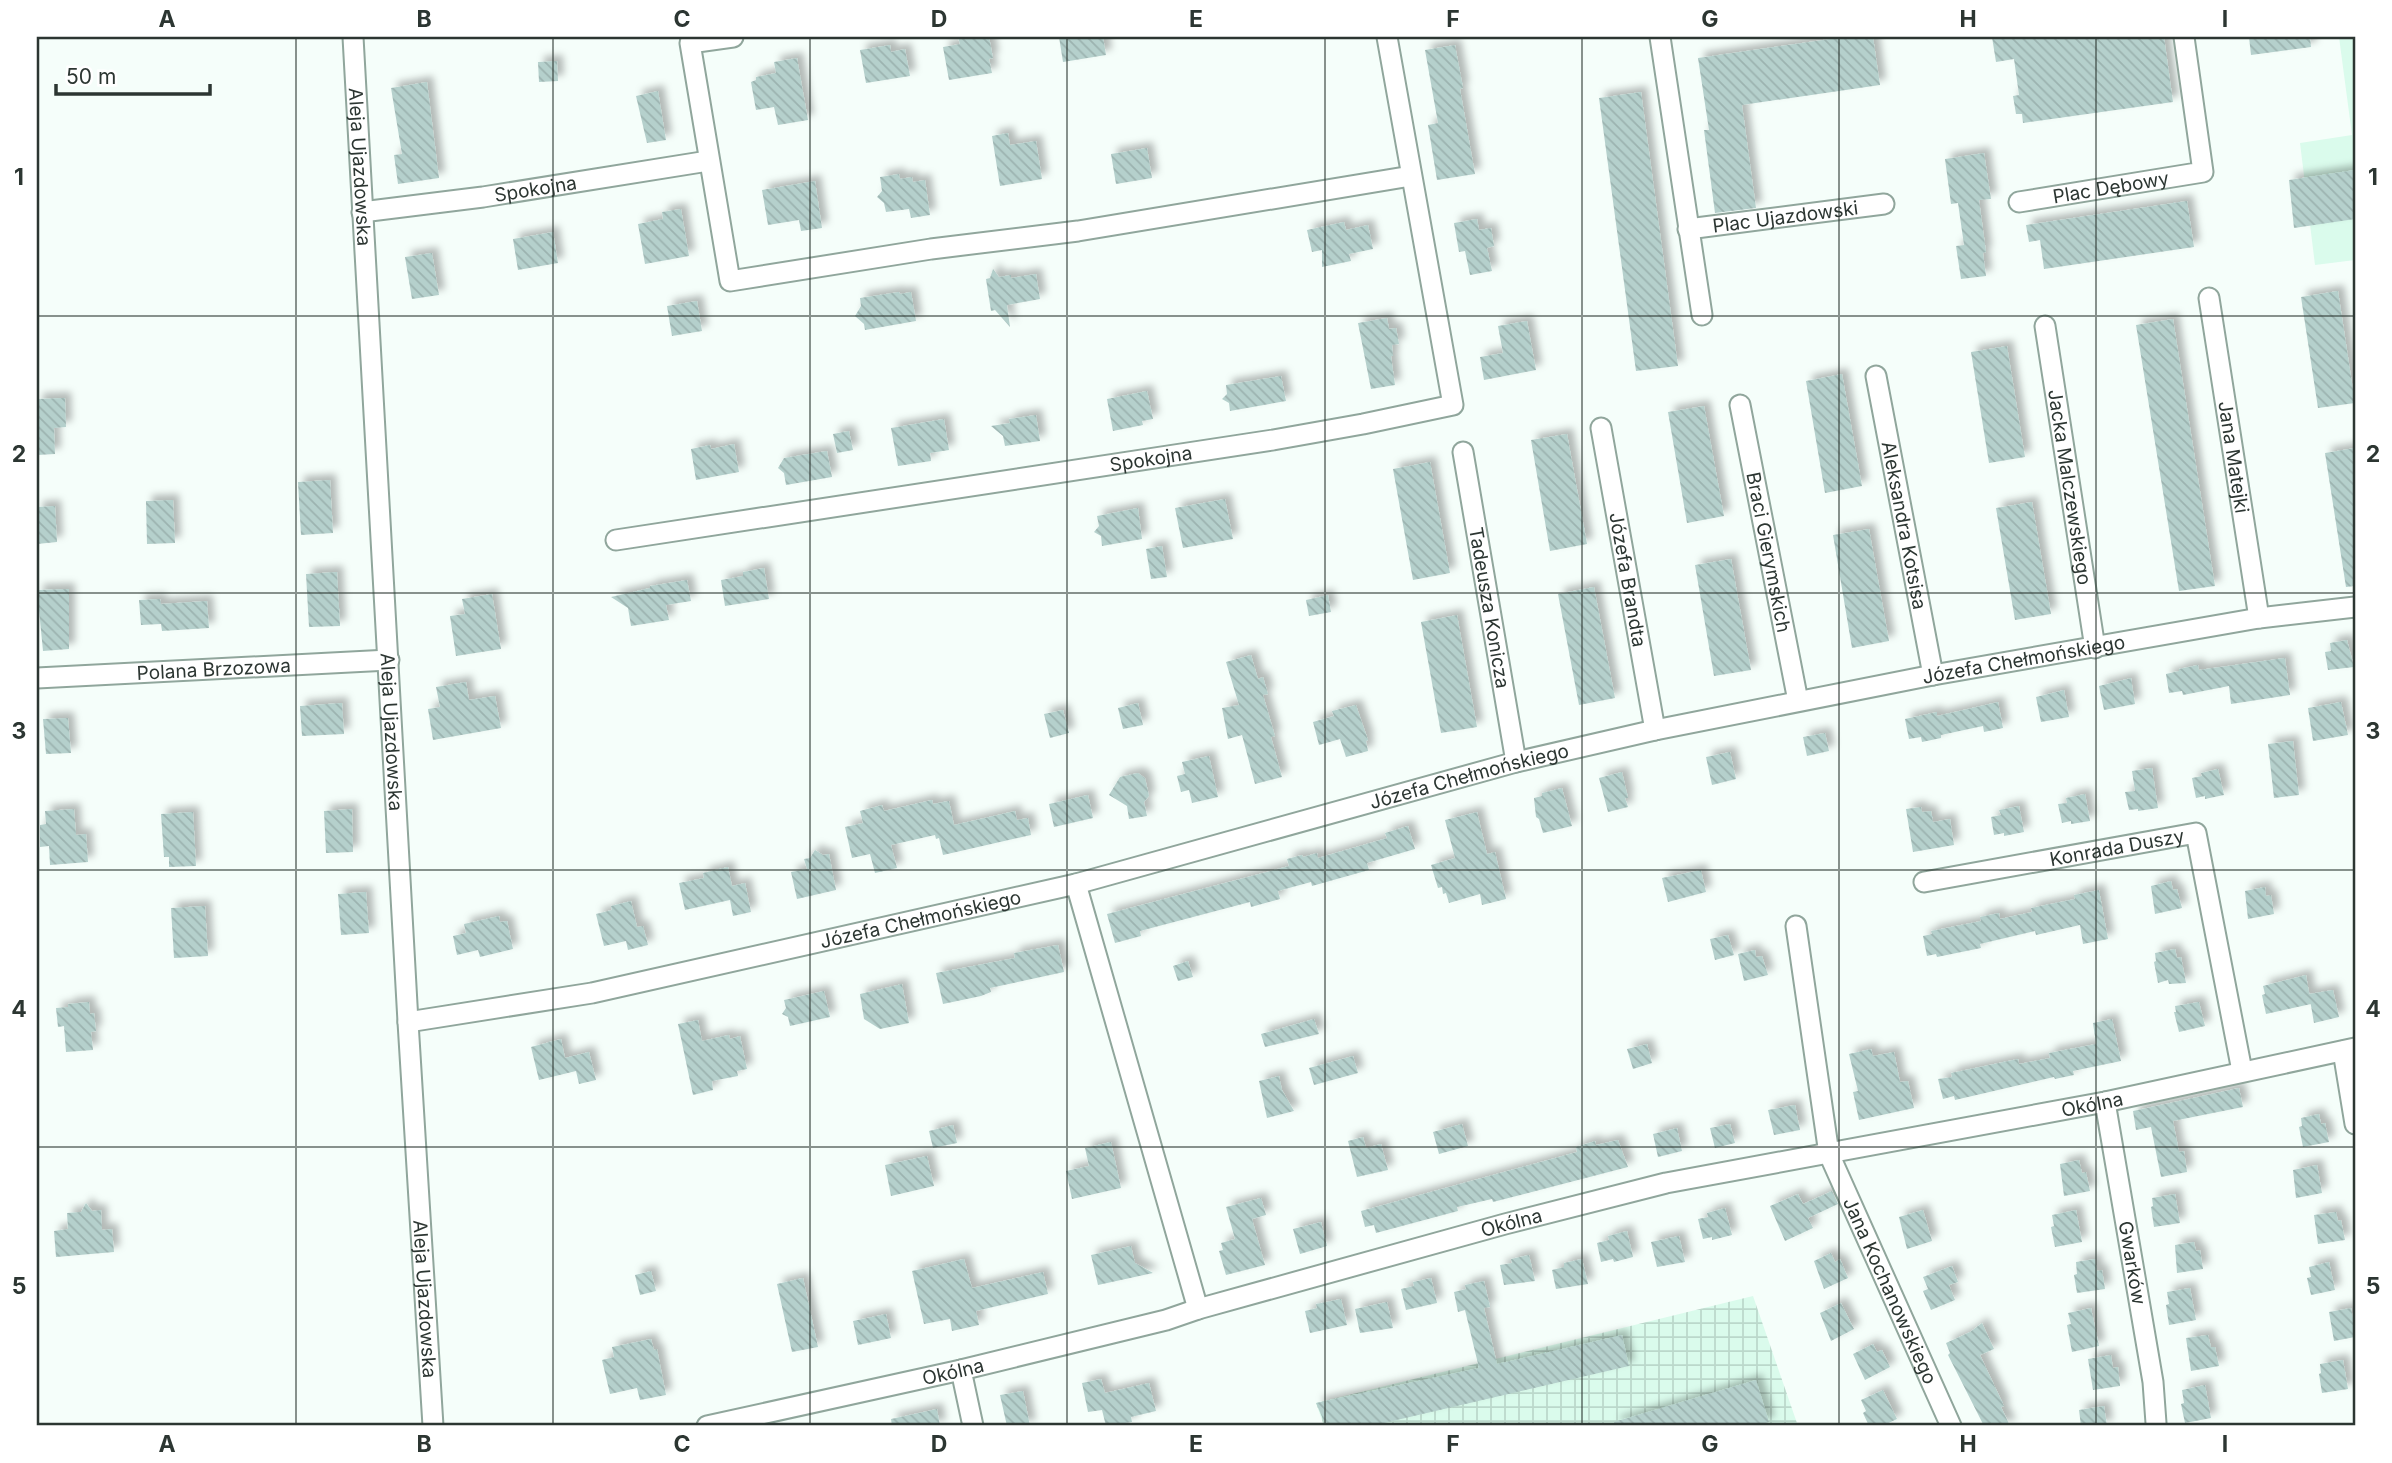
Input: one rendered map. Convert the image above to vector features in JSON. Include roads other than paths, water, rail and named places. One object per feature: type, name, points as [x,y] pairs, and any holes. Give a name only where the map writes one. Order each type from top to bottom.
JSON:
[{"type":"street","name":"Aleja Ujazdowska","points":[[353,37],[433,1426]]},
{"type":"street","points":[[733,37],[690,43],[730,281],[931,249],[1078,231],[1411,176]]},
{"type":"street","name":"Spokojna","points":[[616,540],[1273,440],[1453,405],[1387,37]]},
{"type":"street","name":"Plac Ujazdowski","points":[[1660,37],[1702,316]]},
{"type":"street","name":"Plac Dębowy","points":[[2019,202],[2203,172],[2184,37]]},
{"type":"street","name":"Spokojna","points":[[362,212],[483,197],[708,161]]},
{"type":"street","name":"Plac Ujazdowski","points":[[1688,229],[1884,204]]},
{"type":"street","name":"Jana Matejki","points":[[2209,298],[2259,618]]},
{"type":"street","name":"Jacka Malczewskiego","points":[[2045,326],[2095,648]]},
{"type":"street","name":"Aleksandra Kotsisa","points":[[1876,376],[1933,675]]},
{"type":"street","name":"Braci Gierymskich","points":[[1740,405],[1798,701]]},
{"type":"street","name":"Józefa Brandta","points":[[1601,428],[1655,730]]},
{"type":"street","name":"Tadeusza Konicza","points":[[1463,452],[1516,762]]},
{"type":"street","name":"Józefa Chełmońskiego","points":[[408,1022],[592,993],[1076,884],[1516,762],[1655,730],[1933,675],[2259,618],[2355,607]]},
{"type":"street","name":"Polana Brzozowa","points":[[37,678],[389,660]]},
{"type":"street","name":"Konrada Duszy","points":[[1924,882],[2196,833],[2242,1072]]},
{"type":"street","points":[[1076,884],[1198,1308]]},
{"type":"street","points":[[1796,926],[1829,1154]]},
{"type":"street","points":[[2349,1049],[2355,1124]]},
{"type":"street","name":"Okólna","points":[[707,1426],[961,1370],[1166,1320],[1198,1308],[1666,1183],[2105,1102],[2349,1049]]},
{"type":"street","name":"Gwarków","points":[[2105,1102],[2153,1382],[2156,1423]]},
{"type":"street","name":"Jana Kochanowskiego","points":[[1829,1154],[1951,1426]]},
{"type":"street","points":[[961,1370],[974,1426]]}]
